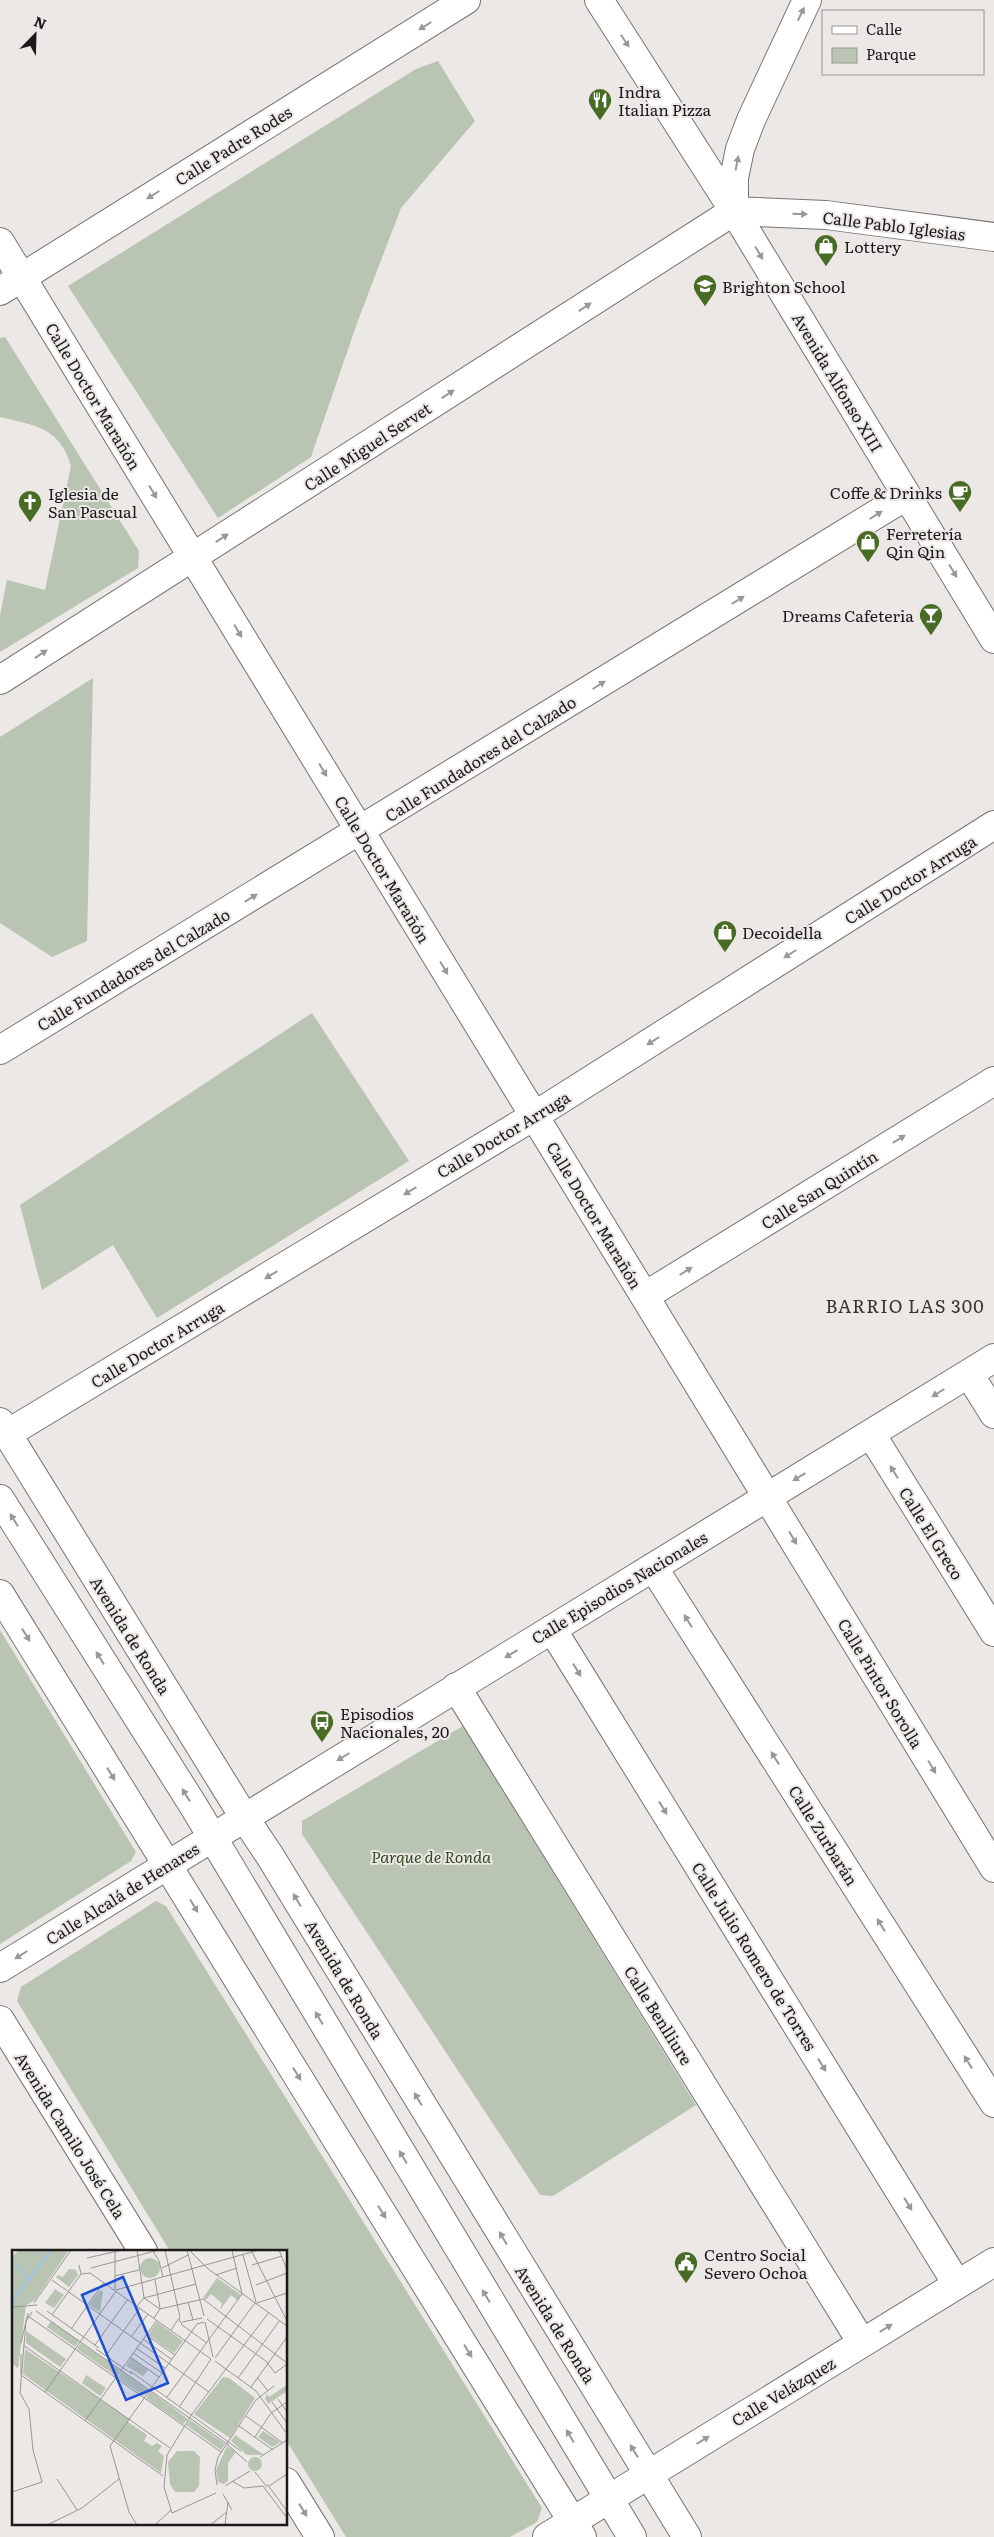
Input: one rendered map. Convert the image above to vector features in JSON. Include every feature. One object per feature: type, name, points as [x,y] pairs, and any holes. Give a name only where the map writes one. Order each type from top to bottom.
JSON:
[{"type":"street","name":"Calle Padre Rodes","points":[[11,284],[466,0]]},
{"type":"street","name":"Avenida Alfonso XIII","points":[[599,0],[734,211],[994,639]]},
{"type":"street","points":[[734,211],[734,178],[740,149],[751,120],[807,0]]},
{"type":"street","name":"Calle Pablo Iglesias","points":[[734,211],[826,215],[994,238]]},
{"type":"street","name":"Calle Miguel Servet","points":[[0,680],[734,211]]},
{"type":"street","name":"Calle Doctor Marañón","points":[[0,242],[11,284],[193,557],[767,1497]]},
{"type":"street","name":"Calle Fundadores del Calzado","points":[[0,1050],[360,832],[906,496]]},
{"type":"street","name":"Calle Doctor Arruga","points":[[4,1428],[534,1116],[994,825]]},
{"type":"street","name":"Calle San Quintín","points":[[645,1296],[994,1081]]},
{"type":"street","name":"Calle Episodios Nacionales","points":[[244,1817],[994,1358]]},
{"type":"street","points":[[969,1374],[994,1414]]},
{"type":"street","name":"Avenida de Ronda","points":[[4,1428],[270,1856],[687,2537]]},
{"type":"street","name":"Calle El Greco","points":[[871,1434],[994,1632]]},
{"type":"street","name":"Calle Pintor Sorolla","points":[[767,1497],[994,1868]]},
{"type":"street","points":[[0,1498],[211,1838],[632,2537]]},
{"type":"street","name":"Calle Zurbarán","points":[[653,1566],[994,2103]]},
{"type":"street","points":[[0,1594],[577,2529]]},
{"type":"street","name":"Calle Julio Romero de Torres","points":[[552,1628],[957,2284]]},
{"type":"street","name":"Calle Benlliure","points":[[456,1687],[862,2343]]},
{"type":"street","name":"Calle Alcalá de Henares","points":[[0,1968],[244,1817]]},
{"type":"street","name":"Avenida Camilo José Cela","points":[[0,2020],[142,2250]]},
{"type":"street","name":"Calle Velázquez","points":[[547,2537],[577,2529],[608,2499],[994,2262]]},
{"type":"street","points":[[288,2485],[320,2537]]},
{"type":"green space","points":[[438,61],[475,121],[401,208],[357,323],[311,457],[218,518],[68,286],[416,69]]},
{"type":"green space","points":[[5,337],[139,551],[138,568],[0,652],[0,616],[7,580],[45,590],[71,466],[60,443],[45,430],[0,417],[0,338]]},
{"type":"green space","points":[[93,678],[87,941],[52,957],[0,923],[0,737]]},
{"type":"green space","points":[[312,1013],[409,1161],[157,1318],[113,1245],[42,1290],[20,1205]]},
{"type":"green space","points":[[0,1630],[136,1852],[131,1861],[0,1944]]},
{"type":"green space","name":"Parque de Ronda","points":[[463,1726],[696,2105],[553,2196],[540,2195],[302,1834],[302,1821]]},
{"type":"green space","points":[[156,1901],[166,1906],[542,2508],[537,2522],[510,2537],[346,2537],[288,2443],[288,2250],[169,2250],[17,2001],[21,1987]]},
{"type":"place","name":"Indra Italian Pizza","points":[[600,121]]},
{"type":"place","name":"Lottery","points":[[826,267]]},
{"type":"place","name":"Brighton School","points":[[705,307]]},
{"type":"place","name":"Coffe & Drinks","points":[[960,513]]},
{"type":"place","name":"Iglesia de San Pascual","points":[[30,523]]},
{"type":"place","name":"Ferretería Qin Qin","points":[[868,563]]},
{"type":"place","name":"Dreams Cafeteria","points":[[931,636]]},
{"type":"place","name":"Decoidella","points":[[725,953]]},
{"type":"place","name":"Episodios Nacionales, 20","points":[[322,1743]]},
{"type":"place","name":"Centro Social Severo Ochoa","points":[[686,2284]]},
{"type":"district","name":"BARRIO LAS 300","points":[[905,1305]]}]
